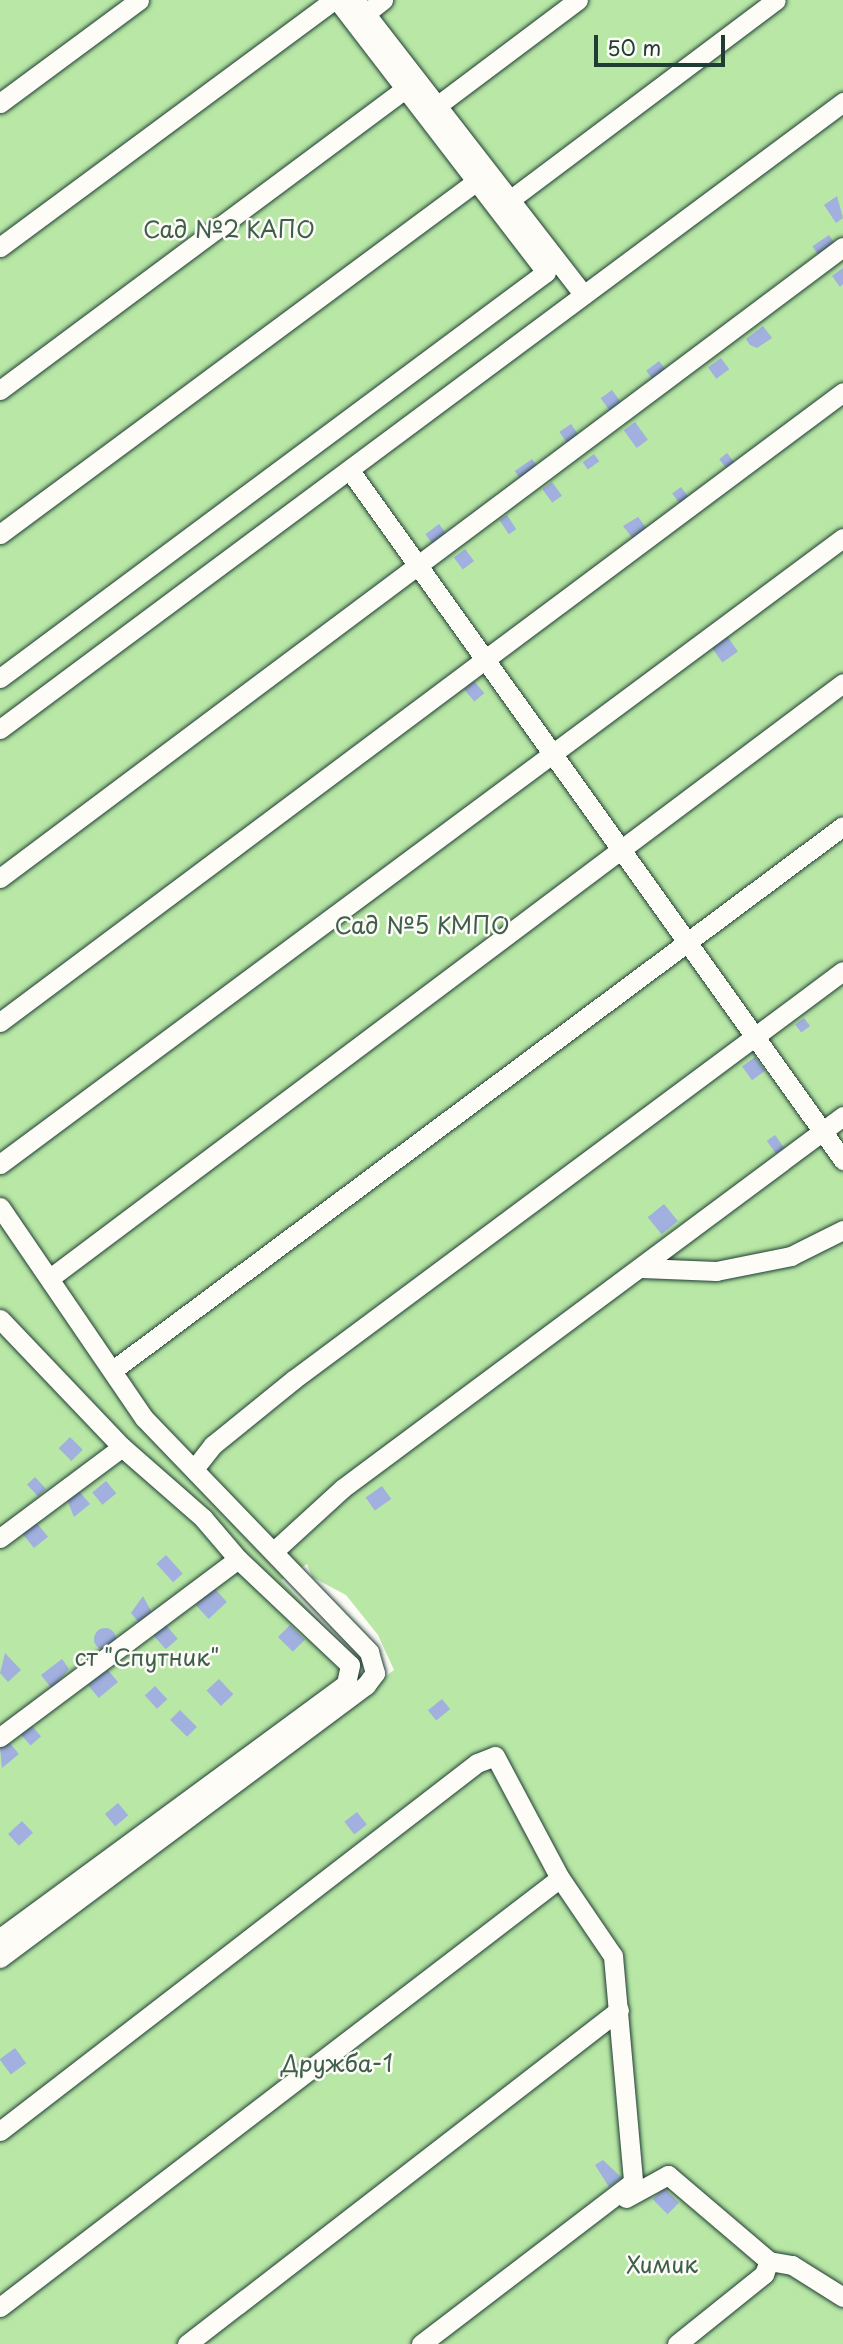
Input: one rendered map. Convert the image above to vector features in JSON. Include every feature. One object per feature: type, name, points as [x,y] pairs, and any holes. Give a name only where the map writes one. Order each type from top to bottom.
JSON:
[{"type":"street","points":[[0,103],[139,0]]},
{"type":"street","points":[[0,247],[335,0],[478,180],[547,272],[0,678]]},
{"type":"street","points":[[383,0],[360,7],[584,295]]},
{"type":"street","points":[[438,105],[578,0]]},
{"type":"street","points":[[511,199],[776,0]]},
{"type":"street","points":[[0,390],[406,89]]},
{"type":"street","points":[[0,729],[351,472],[843,102]]},
{"type":"street","points":[[0,534],[478,180]]},
{"type":"street","points":[[0,878],[843,247]]},
{"type":"street","points":[[0,1022],[843,392]]},
{"type":"street","points":[[351,472],[416,567],[554,752],[843,1160]]},
{"type":"street","points":[[0,1164],[843,538]]},
{"type":"street","points":[[50,1278],[843,683]]},
{"type":"street","points":[[113,1370],[843,826]]},
{"type":"street","points":[[194,1469],[213,1445],[293,1380],[843,971]]},
{"type":"street","points":[[274,1551],[343,1488],[843,1116]]},
{"type":"street","points":[[0,1207],[144,1419],[369,1651],[375,1673],[345,1701],[0,1958]]},
{"type":"street","points":[[642,1268],[716,1271],[791,1256],[843,1230]]},
{"type":"street","points":[[0,1938],[346,1684],[350,1665],[238,1559],[204,1518],[122,1447],[4,1330]]},
{"type":"street","points":[[0,1538],[122,1447]]},
{"type":"street","points":[[0,1737],[238,1559]]},
{"type":"street","points":[[0,2131],[477,1763],[495,1756],[560,1878],[613,1956],[633,2182],[421,2344]]},
{"type":"street","points":[[0,2307],[560,1878]]},
{"type":"street","points":[[187,2344],[619,2010]]},
{"type":"street","points":[[440,2344],[623,2200],[668,2175],[769,2261],[792,2265],[843,2297]]},
{"type":"street","points":[[677,2344],[764,2274],[769,2261]]},
{"type":"green space","points":[[0,0],[843,0],[843,2344],[0,2344],[0,1967],[394,1670],[378,1635],[346,1595],[312,1577],[307,1564],[281,1580],[360,1663],[361,1679],[0,1950]]},
{"type":"building","points":[[837,196],[843,218],[836,223],[824,205]]},
{"type":"building","points":[[829,235],[835,244],[819,255],[812,246]]},
{"type":"building","points":[[843,268],[843,284],[840,287],[832,276]]},
{"type":"building","points":[[763,326],[772,338],[757,348],[750,345],[746,339]]},
{"type":"building","points":[[721,358],[729,369],[716,379],[708,367]]},
{"type":"building","points":[[659,361],[668,373],[655,383],[646,371]]},
{"type":"building","points":[[612,390],[623,405],[612,414],[601,398]]},
{"type":"building","points":[[635,422],[648,440],[637,448],[624,430]]},
{"type":"building","points":[[571,424],[579,436],[567,443],[559,432]]},
{"type":"building","points":[[727,453],[736,464],[728,470],[719,459]]},
{"type":"building","points":[[594,454],[599,461],[588,470],[583,462]]},
{"type":"building","points":[[532,459],[539,469],[522,481],[515,471]]},
{"type":"building","points":[[552,482],[562,496],[552,503],[542,489]]},
{"type":"building","points":[[681,487],[690,499],[681,506],[672,494]]},
{"type":"building","points":[[507,515],[516,529],[509,534],[499,520]]},
{"type":"building","points":[[638,517],[648,530],[634,540],[623,526]]},
{"type":"building","points":[[439,524],[448,536],[434,546],[425,534]]},
{"type":"building","points":[[465,549],[474,561],[463,569],[454,557]]},
{"type":"building","points":[[727,636],[738,652],[722,662],[711,647]]},
{"type":"building","points":[[474,681],[484,693],[474,702],[464,689]]},
{"type":"building","points":[[804,1018],[810,1026],[801,1033],[795,1025]]},
{"type":"building","points":[[755,1057],[765,1071],[752,1080],[742,1066]]},
{"type":"building","points":[[775,1135],[784,1148],[776,1154],[767,1141]]},
{"type":"building","points":[[664,1204],[678,1221],[662,1234],[648,1217]]},
{"type":"building","points":[[70,1437],[83,1450],[71,1461],[59,1448]]},
{"type":"building","points":[[35,1477],[46,1489],[38,1496],[27,1485]]},
{"type":"building","points":[[106,1481],[116,1493],[102,1505],[92,1493]]},
{"type":"building","points":[[382,1486],[391,1499],[375,1511],[366,1497]]},
{"type":"building","points":[[78,1490],[90,1504],[74,1517],[66,1497]]},
{"type":"building","points":[[36,1522],[48,1537],[34,1548],[22,1533]]},
{"type":"building","points":[[166,1555],[183,1574],[173,1582],[156,1564]]},
{"type":"building","points":[[214,1588],[227,1602],[209,1619],[196,1605]]},
{"type":"building","points":[[143,1596],[152,1613],[140,1624],[131,1613]]},
{"type":"building","points":[[164,1623],[178,1639],[166,1649],[152,1633]]},
{"type":"building","points":[[290,1625],[305,1640],[293,1652],[278,1637]]},
{"type":"building","points":[[101,1628],[109,1628],[116,1635],[116,1643],[109,1650],[101,1650],[94,1643],[94,1635]]},
{"type":"building","points":[[5,1653],[21,1670],[8,1682],[0,1673]]},
{"type":"building","points":[[62,1659],[69,1669],[52,1689],[41,1675]]},
{"type":"building","points":[[107,1669],[118,1682],[99,1698],[88,1685]]},
{"type":"building","points":[[219,1679],[233,1694],[221,1706],[207,1691]]},
{"type":"building","points":[[155,1686],[167,1699],[157,1709],[145,1696]]},
{"type":"building","points":[[442,1699],[450,1709],[436,1720],[428,1710]]},
{"type":"building","points":[[180,1710],[197,1727],[187,1737],[170,1720]]},
{"type":"building","points":[[31,1725],[41,1736],[31,1746],[21,1734]]},
{"type":"building","points":[[8,1741],[19,1754],[2,1768],[0,1748]]},
{"type":"building","points":[[118,1803],[128,1815],[115,1826],[105,1814]]},
{"type":"building","points":[[357,1812],[367,1825],[354,1834],[344,1822]]},
{"type":"building","points":[[22,1821],[33,1833],[19,1846],[8,1834]]},
{"type":"building","points":[[15,2048],[26,2063],[11,2075],[0,2059]]},
{"type":"building","points":[[603,2160],[622,2178],[609,2187],[595,2165]]},
{"type":"building","points":[[664,2188],[679,2203],[668,2214],[653,2199]]},
{"type":"park label","name":"Сад №2 КАПО","points":[[229,229]]},
{"type":"park label","name":"Сад №5 КМПО","points":[[422,925]]},
{"type":"park label","name":"ст \"Спутник\"","points":[[147,1657]]},
{"type":"park label","name":"Дружба-1","points":[[337,2063]]},
{"type":"park label","name":"Химик","points":[[662,2264]]}]
